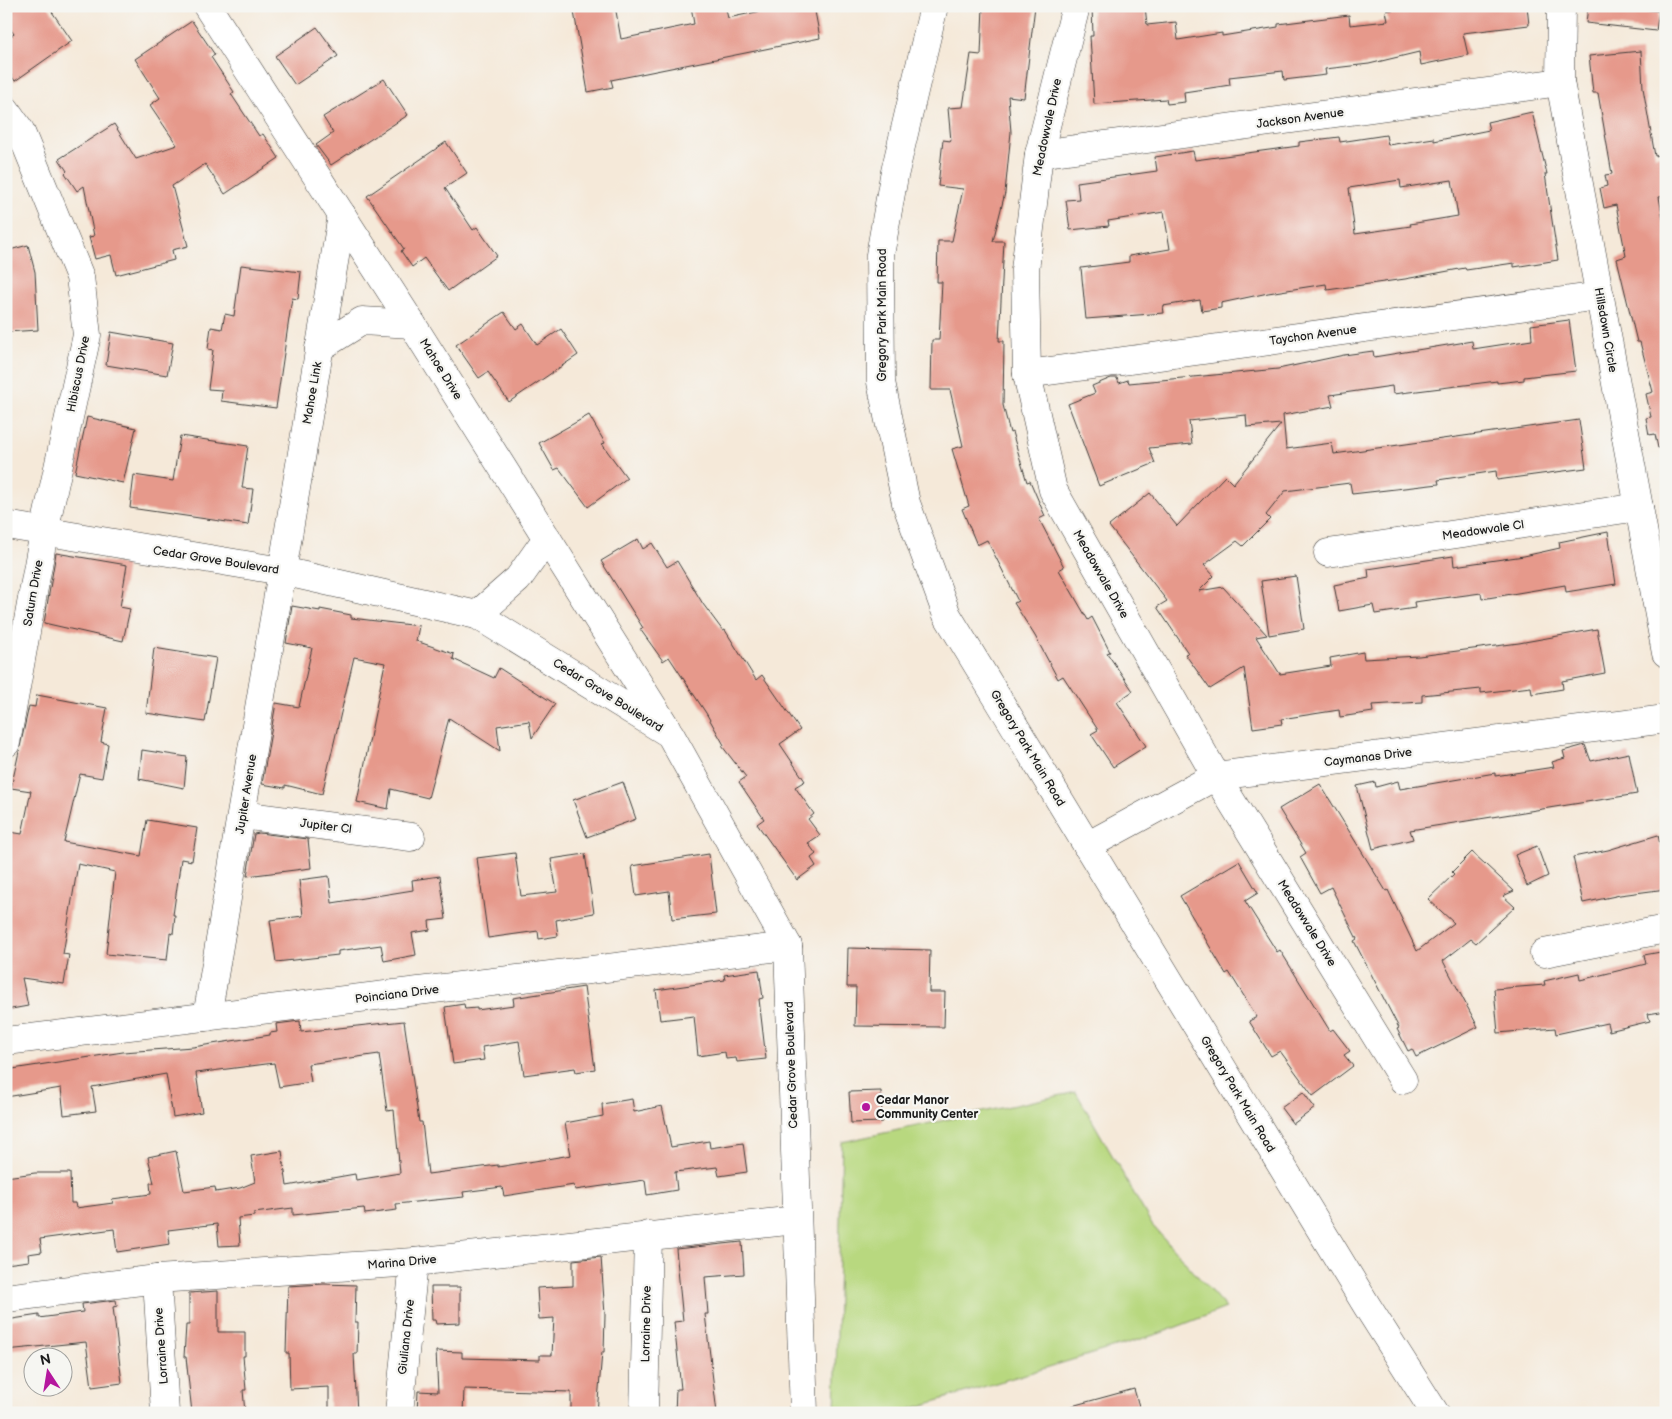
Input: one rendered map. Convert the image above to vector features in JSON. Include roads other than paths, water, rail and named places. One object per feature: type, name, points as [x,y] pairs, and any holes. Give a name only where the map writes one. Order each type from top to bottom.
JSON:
[{"type":"street","name":"Mahoe Drive","points":[[207,6],[412,324],[670,734]]},
{"type":"street","name":"Gregory Park Main Road","points":[[934,6],[894,176],[880,255],[881,382],[906,503],[947,615],[1361,1297],[1435,1413]]},
{"type":"street","name":"Meadowvale Drive","points":[[1076,6],[1039,154],[1025,270],[1027,374],[1053,490],[1216,776],[1403,1080]]},
{"type":"street","name":"Hillsdown Circle","points":[[1561,6],[1560,82],[1666,653]]},
{"type":"street","name":"Jackson Avenue","points":[[1039,154],[1560,82]]},
{"type":"street","name":"Hibiscus Drive","points":[[6,110],[20,130],[80,277],[87,335],[44,532]]},
{"type":"street","name":"Mahoe Link","points":[[282,570],[342,215]]},
{"type":"street","name":"Taychon Avenue","points":[[1027,374],[1600,296]]},
{"type":"street","points":[[319,348],[362,321],[412,324]]},
{"type":"street","name":"Meadowvale Cl","points":[[1328,553],[1639,507]]},
{"type":"street","name":"Cedar Grove Boulevard","points":[[6,525],[282,570],[477,615],[670,734],[788,946],[804,1413]]},
{"type":"street","name":"Saturn Drive","points":[[6,743],[44,532]]},
{"type":"street","points":[[477,615],[518,579],[547,538]]},
{"type":"street","name":"Jupiter Avenue","points":[[207,1017],[282,570]]},
{"type":"street","name":"Caymanas Drive","points":[[1087,846],[1216,776],[1666,719]]},
{"type":"street","name":"Jupiter Cl","points":[[242,815],[410,837]]},
{"type":"street","points":[[1544,953],[1666,929]]},
{"type":"street","name":"Poinciana Drive","points":[[6,1041],[788,946]]},
{"type":"street","name":"Marina Drive","points":[[6,1298],[157,1279],[414,1262],[796,1220]]},
{"type":"street","name":"Lorraine Drive","points":[[644,1413],[648,1235]]},
{"type":"street","name":"Giuliana Drive","points":[[399,1413],[414,1262]]},
{"type":"street","name":"Lorraine Drive","points":[[157,1279],[165,1413]]},
{"type":"place","name":"Cedar Manor Community Center","points":[[866,1107]]}]
